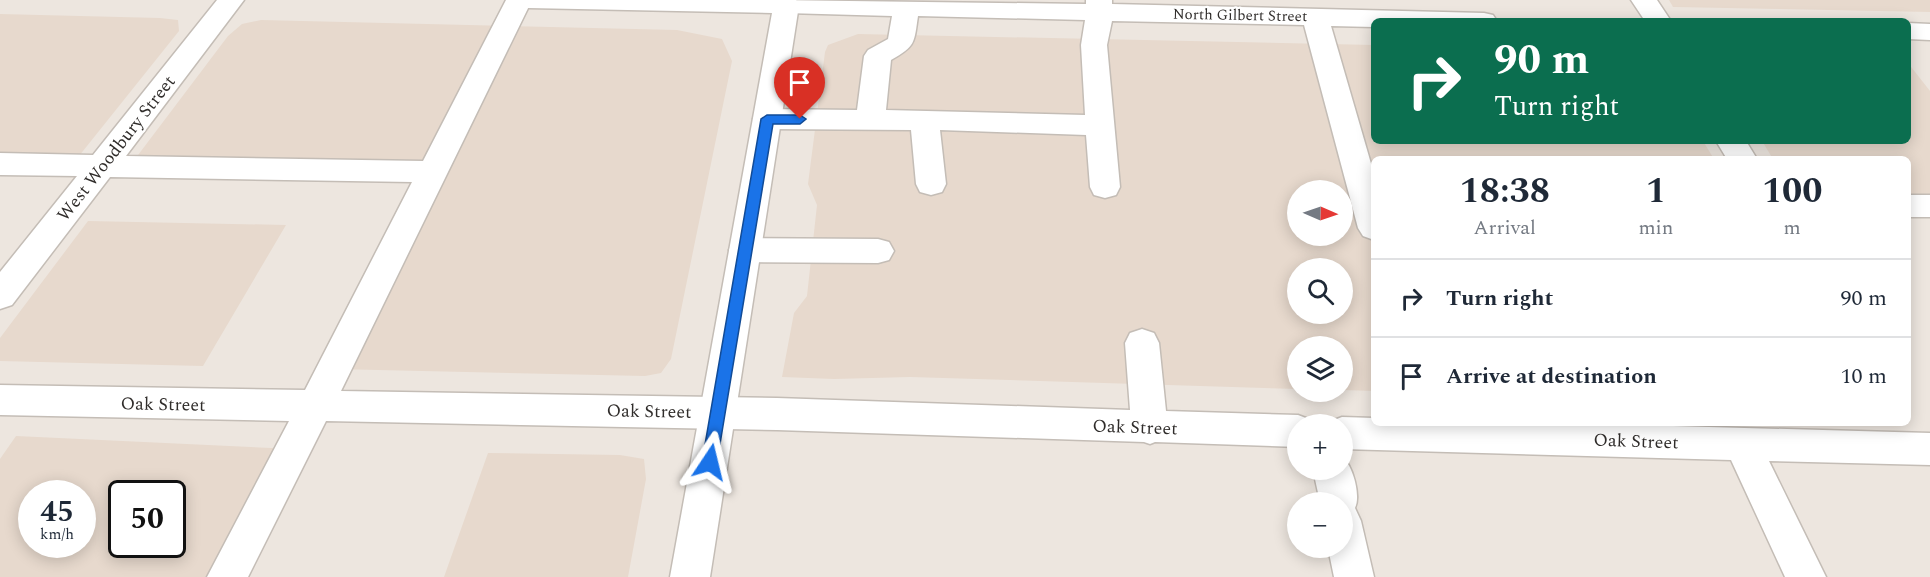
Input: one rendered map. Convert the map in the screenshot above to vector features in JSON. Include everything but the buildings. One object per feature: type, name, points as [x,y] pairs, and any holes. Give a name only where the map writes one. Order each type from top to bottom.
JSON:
[{"type":"street","name":"West Woodbury Street","points":[[0,296],[231,0]]},
{"type":"street","points":[[227,577],[519,0]]},
{"type":"street","name":"North Gilbert Street","points":[[528,0],[787,3],[906,8],[1100,6],[1371,18]]},
{"type":"street","points":[[1644,0],[1656,18]]},
{"type":"street","points":[[690,577],[787,3]]},
{"type":"street","points":[[1100,6],[1094,45],[1105,186]]},
{"type":"street","points":[[870,120],[878,56],[901,43],[906,8]]},
{"type":"street","points":[[1315,17],[1371,217]]},
{"type":"street","points":[[1911,32],[1930,32]]},
{"type":"street","points":[[767,119],[1100,124]]},
{"type":"street","points":[[924,120],[931,184]]},
{"type":"street","points":[[0,164],[433,172]]},
{"type":"street","points":[[1911,206],[1930,206]]},
{"type":"street","points":[[745,249],[878,251]]},
{"type":"street","points":[[1142,343],[1150,428]]},
{"type":"street","name":"Oak Street","points":[[0,400],[718,413],[1287,432]]},
{"type":"street","name":"Oak Street","points":[[1353,433],[1452,429],[1742,444],[1920,447]]},
{"type":"street","points":[[1742,444],[1806,577]]},
{"type":"street","points":[[1350,558],[1354,577]]},
{"type":"shaded area","points":[[1669,0],[1930,0],[1930,12],[1673,7]]},
{"type":"shaded area","points":[[0,14],[160,18],[178,20],[179,31],[71,166],[0,164]]},
{"type":"shaded area","points":[[261,20],[677,30],[722,39],[732,61],[671,359],[661,373],[645,376],[334,369],[433,173],[129,167],[228,36],[242,24]]},
{"type":"shaded area","points":[[858,34],[1371,45],[1371,144],[1705,144],[1712,156],[1371,156],[1371,391],[1353,390],[1353,336],[1287,336],[1287,389],[910,377],[834,379],[782,377],[794,313],[807,296],[817,205],[808,184],[825,52],[828,45]]},
{"type":"shaded area","points":[[1911,67],[1930,91],[1930,206],[1911,206],[1911,156],[1771,156],[1764,144],[1911,144]]},
{"type":"shaded area","points":[[88,221],[286,225],[203,366],[0,361],[0,338]]},
{"type":"shaded area","points":[[16,436],[294,449],[227,577],[0,577],[0,459]]},
{"type":"shaded area","points":[[488,453],[620,455],[644,459],[646,479],[628,577],[444,577]]},
{"type":"route","points":[[710,462],[767,119],[800,119]]}]
